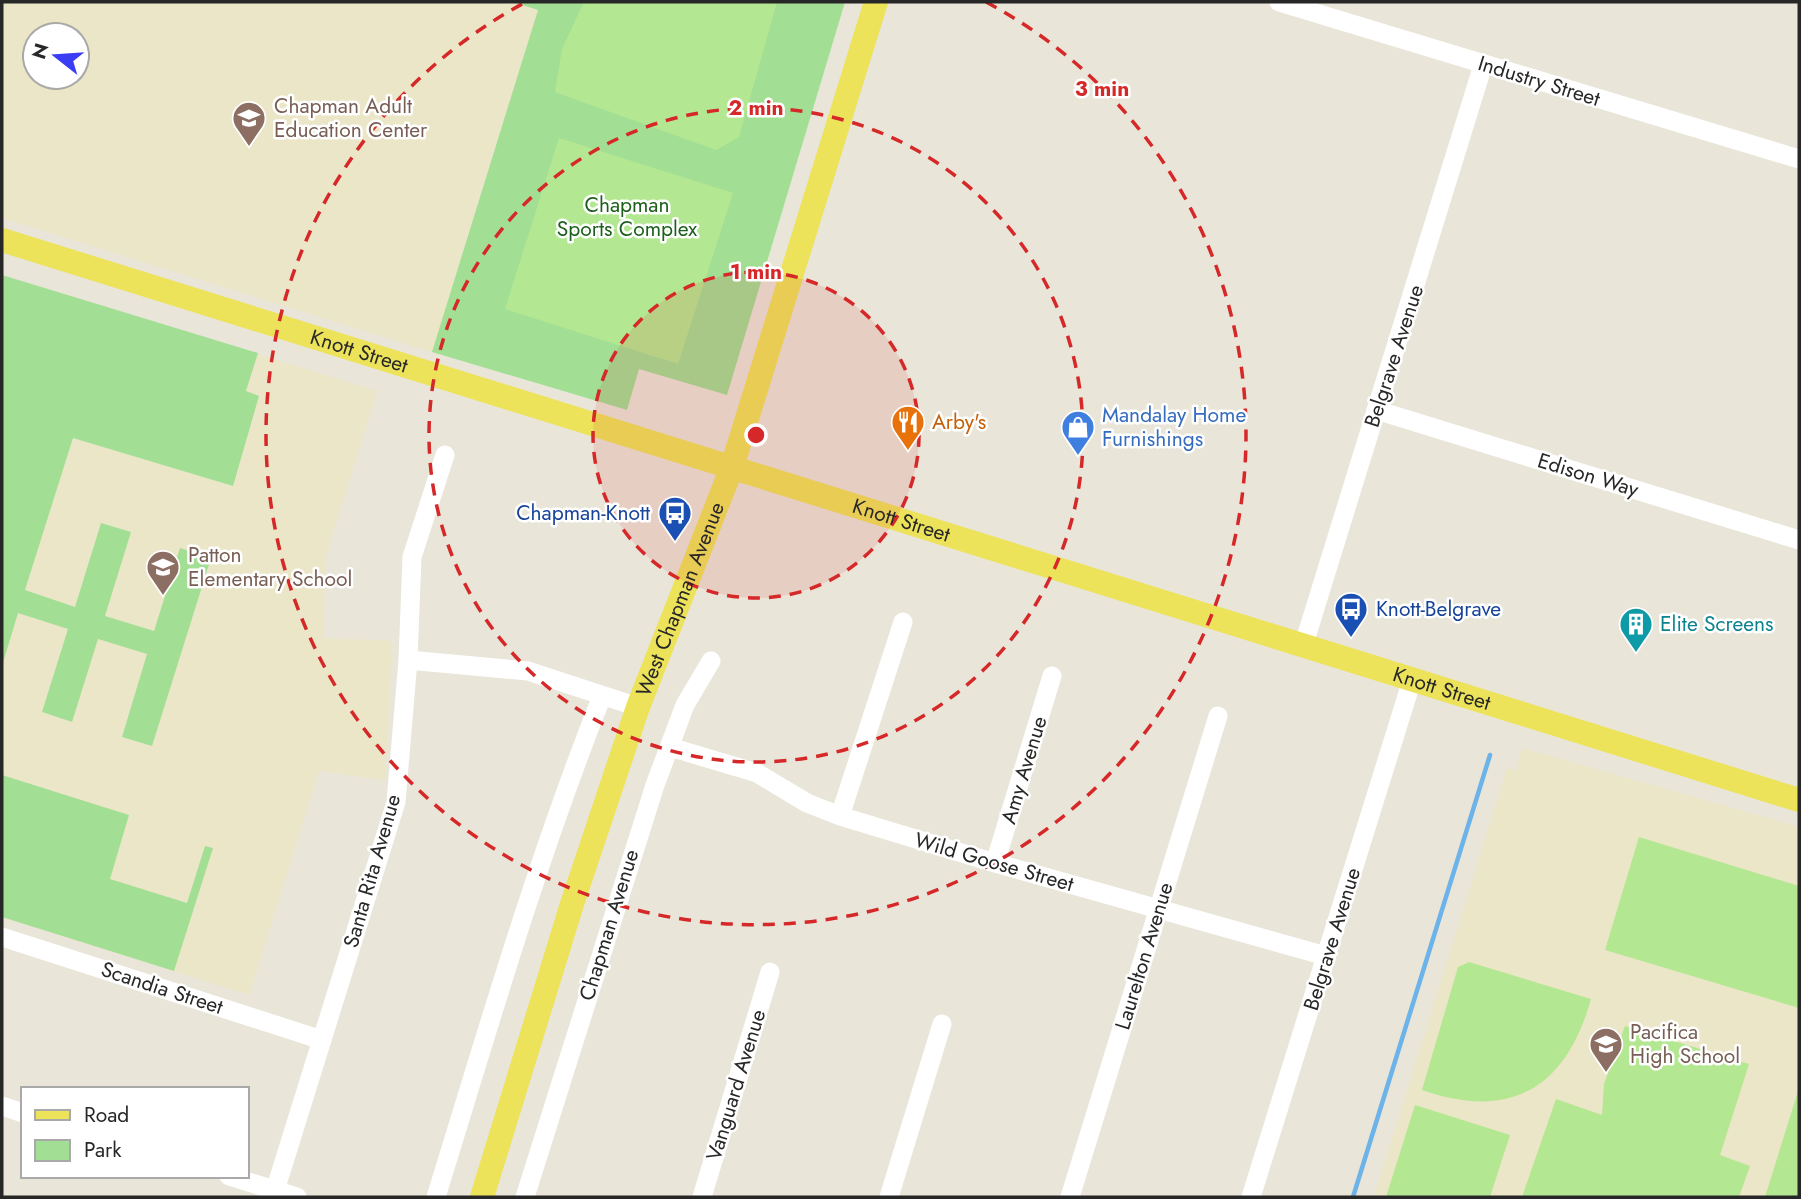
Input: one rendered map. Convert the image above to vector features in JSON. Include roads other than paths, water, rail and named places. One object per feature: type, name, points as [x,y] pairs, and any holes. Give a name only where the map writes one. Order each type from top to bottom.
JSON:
[{"type":"main road","name":"West Chapman Avenue","points":[[482,1197],[572,904],[638,707],[732,467],[876,2]]},
{"type":"main road","name":"Knott Street","points":[[2,240],[1799,800]]},
{"type":"street","name":"Industry Street","points":[[1279,2],[1799,159]]},
{"type":"street","name":"Belgrave Avenue","points":[[1303,647],[1483,65]]},
{"type":"street","name":"Edison Way","points":[[1376,410],[1799,540]]},
{"type":"street","name":"Santa Rita Avenue","points":[[274,1194],[396,802],[408,660],[412,556],[445,455]]},
{"type":"street","points":[[840,816],[903,622]]},
{"type":"street","points":[[408,660],[528,671],[638,707]]},
{"type":"street","name":"Chapman Avenue","points":[[525,1197],[636,841],[685,705],[711,661]]},
{"type":"street","name":"Amy Avenue","points":[[995,863],[1052,676]]},
{"type":"street","name":"Belgrave Avenue","points":[[1251,1197],[1412,680]]},
{"type":"street","points":[[436,1197],[527,902],[576,761],[603,695]]},
{"type":"street","name":"Laurelton Avenue","points":[[1070,1197],[1218,716]]},
{"type":"street","name":"Wild Goose Street","points":[[670,747],[757,773],[807,803],[840,816],[995,863],[1326,956]]},
{"type":"street","name":"Scandia Street","points":[[2,937],[322,1040]]},
{"type":"street","name":"Vanguard Avenue","points":[[702,1197],[770,972]]},
{"type":"street","points":[[889,1197],[942,1024]]},
{"type":"street","points":[[2,1106],[21,1112]]},
{"type":"street","points":[[234,1178],[274,1194],[297,1197]]},
{"type":"waterway","points":[[1353,1197],[1490,755]]},
{"type":"place","name":"Chapman Adult Education Center","points":[[249,148]]},
{"type":"place","name":"Arby's","points":[[908,452]]},
{"type":"place","name":"Mandalay Home Furnishings","points":[[1078,457]]},
{"type":"place","name":"Chapman-Knott","points":[[675,543]]},
{"type":"place","name":"Patton Elementary School","points":[[163,597]]},
{"type":"place","name":"Knott-Belgrave","points":[[1351,639]]},
{"type":"place","name":"Elite Screens","points":[[1636,654]]},
{"type":"place","name":"Pacifica High School","points":[[1606,1074]]},
{"type":"park label","name":"Chapman Sports Complex","points":[[627,217]]}]
